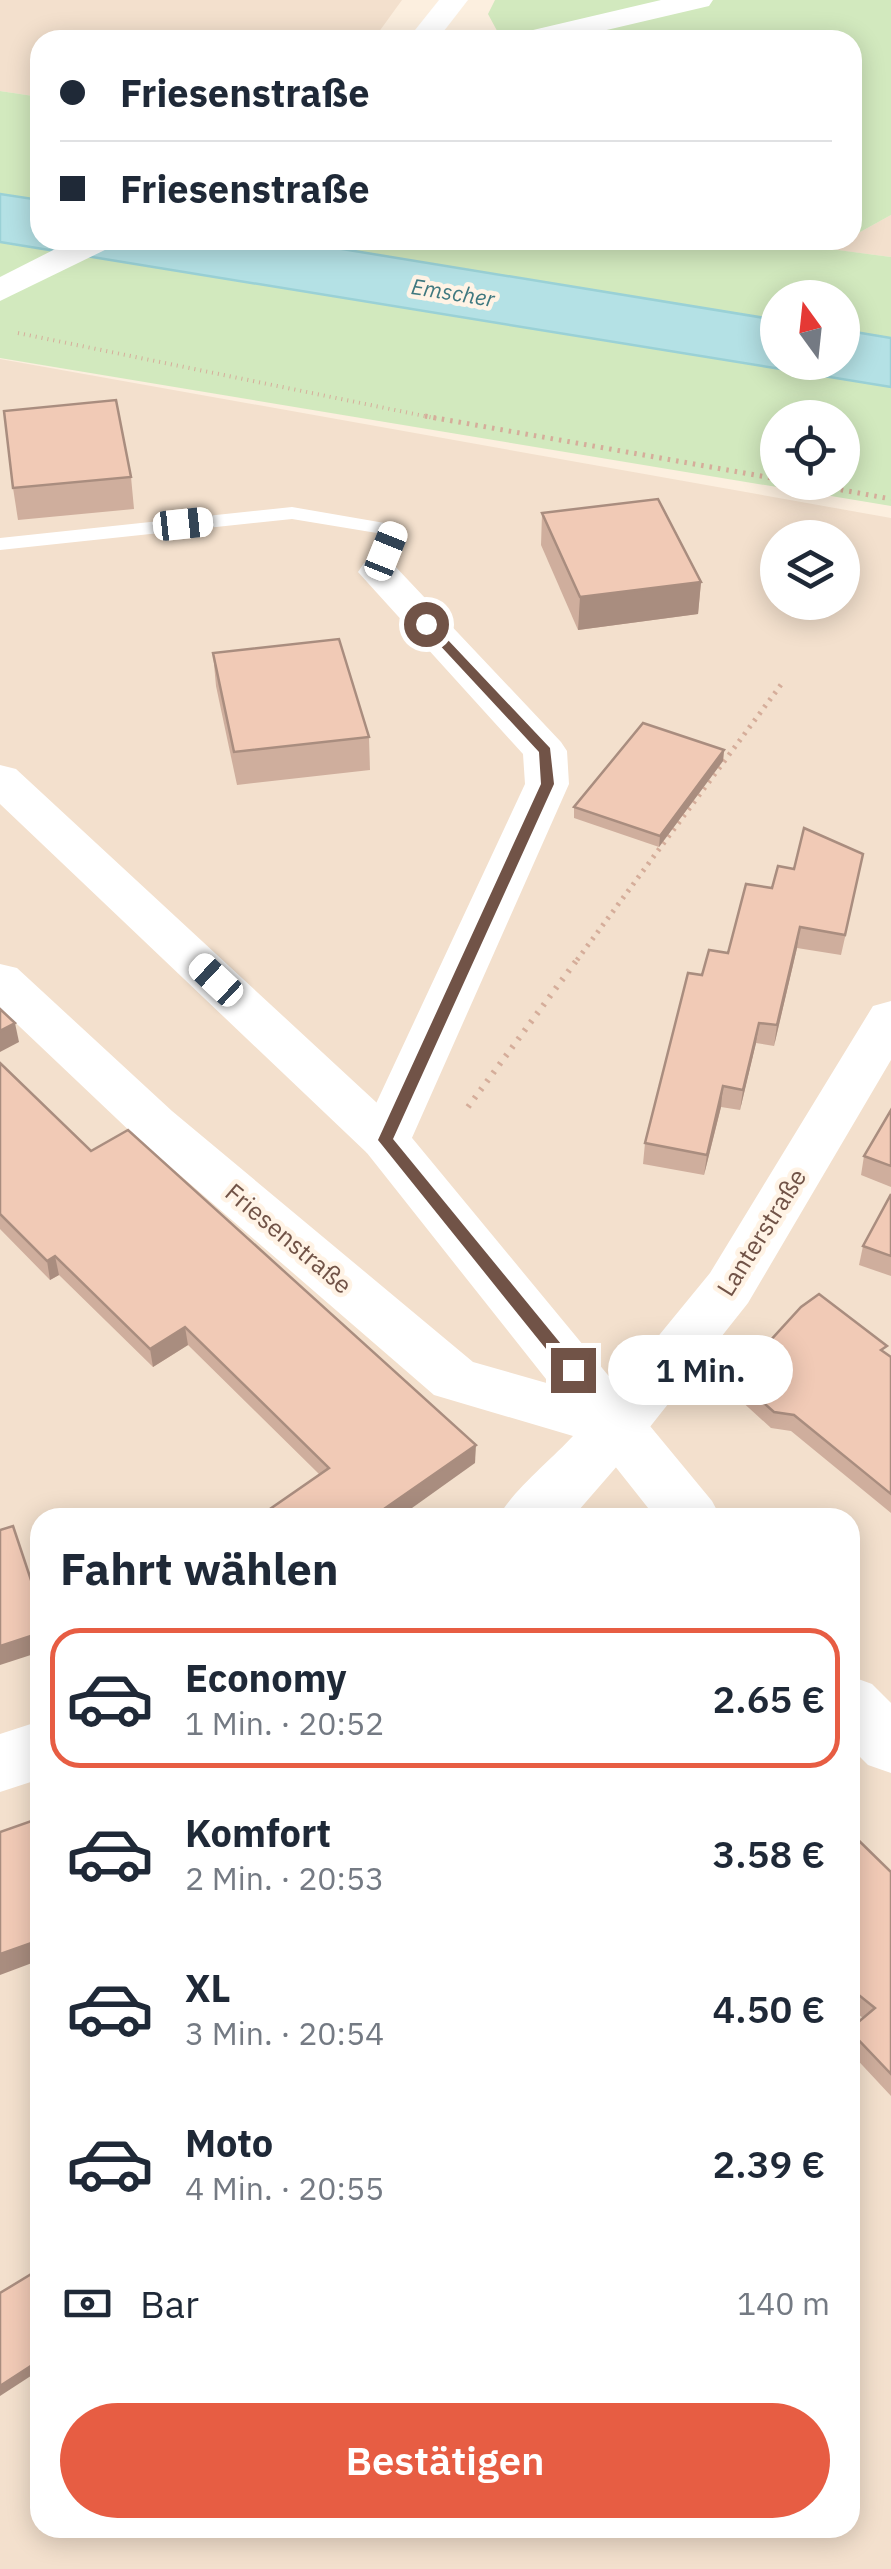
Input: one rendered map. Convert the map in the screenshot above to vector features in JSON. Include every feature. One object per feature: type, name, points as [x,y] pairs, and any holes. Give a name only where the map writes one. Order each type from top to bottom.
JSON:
[{"type":"street","points":[[438,30],[454,0]]},
{"type":"street","points":[[569,30],[699,0]]},
{"type":"street","points":[[0,291],[80,250]]},
{"type":"street","points":[[378,572],[545,751],[548,766],[547,784],[401,1158]]},
{"type":"street","points":[[0,779],[401,1158],[683,1508]]},
{"type":"street","name":"Friesenstraße","points":[[0,980],[154,1124],[454,1379],[618,1426]]},
{"type":"street","name":"Lanterstraße","points":[[541,1508],[618,1426],[729,1288],[891,1018]]},
{"type":"street","points":[[860,1714],[891,1745]]},
{"type":"street","points":[[0,1763],[30,1753]]},
{"type":"lane","points":[[0,544],[292,513],[395,530],[378,572]]},
{"type":"path","points":[[0,329],[332,400],[760,475]]},
{"type":"path","points":[[860,494],[891,500]]},
{"type":"path","points":[[401,1158],[782,682]]},
{"type":"shaded area","points":[[0,0],[402,0],[380,30],[30,30],[30,96],[0,91]]},
{"type":"shaded area","points":[[891,215],[891,257],[836,250],[862,250],[862,231]]},
{"type":"shaded area","points":[[0,359],[760,495],[760,500],[790,500],[891,518],[891,2569],[0,2569]]},
{"type":"green space","points":[[495,0],[891,0],[891,215],[862,231],[862,30],[497,30],[488,14]]},
{"type":"green space","points":[[0,91],[30,96],[30,250],[838,250],[891,257],[891,506],[855,500],[860,500],[860,400],[760,400],[760,484],[0,358]]},
{"type":"water","points":[[0,194],[30,198],[30,247],[0,242]]},
{"type":"water","name":"Emscher","points":[[49,250],[348,250],[760,317],[760,366]]},
{"type":"water","points":[[860,333],[891,338],[891,387],[848,380],[860,380]]},
{"type":"building","points":[[116,400],[131,477],[13,488],[4,411]]},
{"type":"building","points":[[658,499],[701,582],[580,597],[542,513]]},
{"type":"building","points":[[339,639],[369,737],[234,752],[213,653]]},
{"type":"building","points":[[643,723],[724,750],[660,836],[574,807]]},
{"type":"building","points":[[804,828],[863,854],[845,935],[800,927],[777,1025],[759,1023],[743,1090],[723,1086],[707,1155],[645,1143],[688,973],[702,975],[709,950],[728,953],[746,884],[772,888],[778,866],[794,869]]},
{"type":"building","points":[[0,1009],[15,1023],[0,1031]]},
{"type":"building","points":[[0,1063],[91,1151],[128,1130],[476,1445],[385,1508],[271,1508],[329,1468],[185,1327],[150,1349],[55,1256],[47,1261],[0,1214]]},
{"type":"building","points":[[891,1110],[891,1166],[864,1156]]},
{"type":"building","points":[[891,1194],[891,1256],[863,1246]]},
{"type":"building","points":[[819,1294],[887,1346],[881,1350],[891,1357],[891,1494],[794,1415],[774,1412],[740,1382],[764,1364],[759,1353],[801,1307]]},
{"type":"building","points":[[13,1526],[30,1577],[30,1636],[0,1646],[0,1530]]},
{"type":"building","points":[[30,1822],[30,1944],[0,1954],[0,1832]]},
{"type":"building","points":[[860,1842],[891,1872],[891,2074],[860,2041],[860,2021],[875,2008],[860,1996]]},
{"type":"building","points":[[30,2275],[30,2366],[0,2386],[0,2293]]},
{"type":"route","points":[[426,624],[545,751],[547,784],[385,1140],[573,1370]]}]
